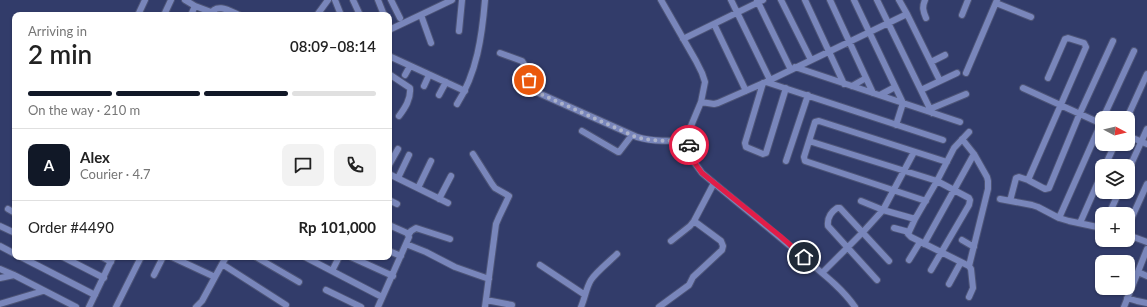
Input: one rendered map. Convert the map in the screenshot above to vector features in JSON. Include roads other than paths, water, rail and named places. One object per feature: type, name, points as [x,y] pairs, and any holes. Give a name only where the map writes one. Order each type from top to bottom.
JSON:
[{"type":"street","points":[[139,12],[145,0]]},
{"type":"street","points":[[165,12],[171,0]]},
{"type":"street","points":[[185,0],[206,12]]},
{"type":"street","points":[[319,12],[328,0]]},
{"type":"street","points":[[335,0],[340,12]]},
{"type":"street","points":[[353,0],[359,12]]},
{"type":"street","points":[[378,0],[383,12]]},
{"type":"street","points":[[391,0],[400,18]]},
{"type":"street","points":[[392,28],[421,15],[444,1],[452,0]]},
{"type":"street","points":[[459,31],[462,0]]},
{"type":"street","points":[[457,104],[470,80],[480,43],[486,0]]},
{"type":"street","points":[[660,0],[702,73],[705,82],[701,102],[691,126],[689,140],[691,155],[694,162],[702,173],[775,232],[822,273],[847,297],[855,307]]},
{"type":"street","points":[[731,0],[766,81],[745,143],[746,147],[763,154],[766,153],[786,88]]},
{"type":"street","points":[[781,0],[811,60]]},
{"type":"street","points":[[805,0],[844,84]]},
{"type":"street","points":[[830,0],[873,93]]},
{"type":"street","points":[[854,0],[903,103],[896,124]]},
{"type":"street","points":[[877,0],[931,111]]},
{"type":"street","points":[[899,0],[940,81]]},
{"type":"street","points":[[925,0],[923,11],[926,18]]},
{"type":"street","points":[[962,15],[968,0]]},
{"type":"street","points":[[683,39],[760,1],[793,68],[931,111],[960,122]]},
{"type":"street","points":[[966,73],[997,2],[1030,17]]},
{"type":"street","points":[[192,12],[195,6]]},
{"type":"street","points":[[213,12],[218,8],[223,8],[232,12]]},
{"type":"street","points":[[701,102],[714,104],[718,103],[907,14]]},
{"type":"street","points":[[421,15],[431,44]]},
{"type":"street","points":[[714,24],[746,91]]},
{"type":"street","points":[[1028,180],[1086,47],[1084,43],[1068,38],[1065,39],[1048,78]]},
{"type":"street","points":[[1010,201],[1016,178],[1019,177],[1045,189],[1049,188],[1113,41]]},
{"type":"street","points":[[1107,111],[1134,51]]},
{"type":"street","points":[[500,53],[522,61],[530,86],[534,91],[646,140],[689,140]]},
{"type":"street","points":[[931,62],[945,55]]},
{"type":"street","points":[[392,57],[465,91]]},
{"type":"street","points":[[405,75],[410,66]]},
{"type":"street","points":[[921,90],[957,73]]},
{"type":"street","points":[[1130,111],[1147,74]]},
{"type":"street","points":[[424,86],[429,75]]},
{"type":"street","points":[[392,76],[410,88],[411,93],[407,106],[399,116]]},
{"type":"street","points":[[852,86],[866,78]]},
{"type":"street","points":[[766,81],[943,140]]},
{"type":"street","points":[[439,95],[446,82]]},
{"type":"street","points":[[880,96],[895,87]]},
{"type":"street","points":[[1023,88],[1080,114],[1095,119]]},
{"type":"street","points":[[931,111],[966,94]]},
{"type":"street","points":[[786,161],[808,95]]},
{"type":"street","points":[[926,201],[805,161],[804,157],[815,122],[816,121],[947,162]]},
{"type":"street","points":[[1135,159],[1144,143],[1147,129]]},
{"type":"street","points":[[582,131],[618,152],[620,152],[632,135]]},
{"type":"street","points":[[969,132],[954,148],[909,232],[909,236],[969,266]]},
{"type":"street","points":[[1059,218],[1095,137]]},
{"type":"street","points":[[962,139],[974,154],[987,177],[988,184],[969,266],[971,269],[973,288],[968,297]]},
{"type":"street","points":[[809,141],[937,181],[969,198],[969,205],[931,270]]},
{"type":"street","points":[[392,160],[398,149]]},
{"type":"street","points":[[822,273],[883,210],[914,152]]},
{"type":"street","points":[[473,154],[495,188],[509,196],[496,224],[485,307]]},
{"type":"street","points":[[909,260],[922,243],[974,154]]},
{"type":"street","points":[[398,178],[409,155]]},
{"type":"street","points":[[418,188],[431,162]]},
{"type":"street","points":[[392,175],[448,203]]},
{"type":"street","points":[[439,199],[451,176]]},
{"type":"street","points":[[671,241],[694,221],[714,183]]},
{"type":"street","points":[[1135,211],[1147,184]]},
{"type":"street","points":[[1080,223],[1095,189]]},
{"type":"street","points":[[1000,199],[1038,207],[1059,218],[1095,226]]},
{"type":"street","points":[[862,201],[883,210],[915,219]]},
{"type":"street","points":[[392,202],[397,204]]},
{"type":"street","points":[[877,280],[828,226],[832,212],[837,208],[840,208],[889,261]]},
{"type":"street","points":[[8,209],[12,211]]},
{"type":"street","points":[[659,307],[689,285],[693,277],[722,250],[721,241],[694,221]]},
{"type":"street","points":[[0,226],[12,232]]},
{"type":"street","points":[[392,226],[409,234]]},
{"type":"street","points":[[378,307],[393,276],[409,234],[413,229],[419,228],[450,239]]},
{"type":"street","points":[[894,228],[909,232]]},
{"type":"street","points":[[1135,238],[1147,242]]},
{"type":"street","points":[[962,240],[974,247]]},
{"type":"street","points":[[406,244],[426,252],[447,264],[489,279]]},
{"type":"street","points":[[0,246],[12,252]]},
{"type":"street","points":[[1124,307],[1130,299],[1142,274],[1147,250]]},
{"type":"street","points":[[392,252],[401,256]]},
{"type":"street","points":[[581,307],[586,290],[592,278],[617,254]]},
{"type":"street","points":[[27,260],[95,294]]},
{"type":"street","points":[[69,260],[104,278]]},
{"type":"street","points":[[89,307],[112,260]]},
{"type":"street","points":[[116,307],[140,260]]},
{"type":"street","points":[[154,275],[162,260]]},
{"type":"street","points":[[178,260],[215,277]]},
{"type":"street","points":[[196,307],[224,260]]},
{"type":"street","points":[[261,260],[299,282]]},
{"type":"street","points":[[311,260],[382,297]]},
{"type":"street","points":[[332,271],[338,260]]},
{"type":"street","points":[[358,260],[393,276]]},
{"type":"street","points":[[949,284],[961,262]]},
{"type":"street","points":[[222,264],[286,305]]},
{"type":"street","points":[[540,265],[585,295]]},
{"type":"street","points":[[0,269],[76,307]]},
{"type":"street","points":[[0,278],[14,275]]},
{"type":"street","points":[[326,290],[350,305],[361,307]]},
{"type":"street","points":[[0,304],[43,291]]},
{"type":"street","points":[[1130,299],[1147,303]]},
{"type":"street","points":[[486,300],[512,305]]},
{"type":"street","points":[[60,307],[68,303]]}]
